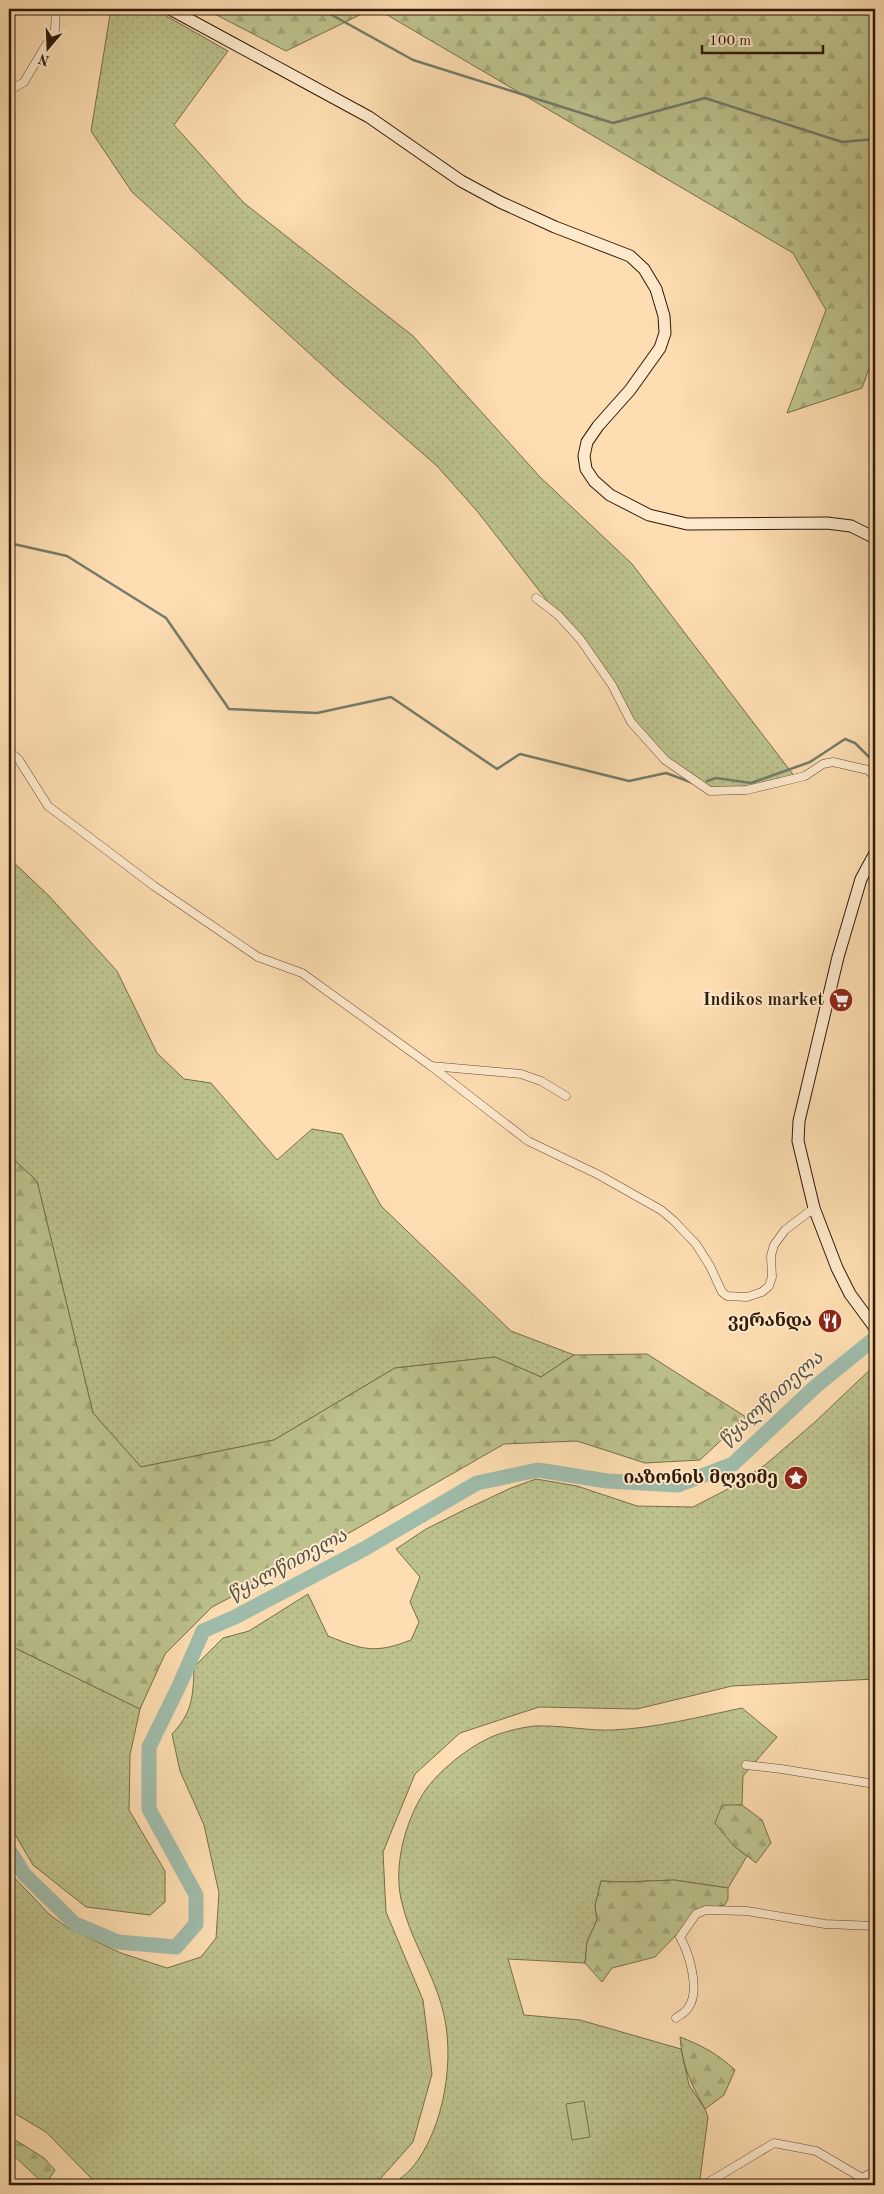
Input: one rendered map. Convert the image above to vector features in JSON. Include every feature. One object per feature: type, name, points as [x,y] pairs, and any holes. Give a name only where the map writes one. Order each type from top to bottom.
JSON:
[{"type":"main road","points":[[170,9],[369,117],[461,181],[537,219],[630,256],[644,269],[656,289],[664,316],[665,333],[660,348],[630,390],[598,426],[588,442],[584,456],[586,469],[594,482],[610,495],[649,515],[687,524],[827,523],[851,526],[875,538]]},
{"type":"main road","points":[[875,853],[861,879],[838,957],[799,1120],[798,1142],[814,1208],[837,1268],[850,1294],[875,1328]]},
{"type":"street","points":[[9,91],[24,82],[55,30],[56,9]]},
{"type":"street","points":[[536,598],[558,615],[580,639],[612,685],[636,728],[665,760],[710,791],[746,790],[805,776],[822,764],[833,762],[868,770],[875,777]]},
{"type":"street","points":[[9,751],[18,760],[48,806],[146,880],[258,957],[302,973],[431,1066],[528,1141],[599,1175],[674,1220],[704,1255],[718,1286],[727,1296],[747,1297],[762,1292],[769,1286],[772,1278],[771,1256],[774,1245],[785,1230],[814,1208]]},
{"type":"street","points":[[431,1066],[521,1074],[541,1081],[566,1096]]},
{"type":"street","points":[[746,1766],[781,1769],[875,1784]]},
{"type":"street","points":[[676,2018],[689,2008],[692,1996],[692,1967],[689,1954],[680,1937],[696,1914],[706,1910],[748,1911],[825,1924],[875,1926]]},
{"type":"street","points":[[704,2185],[774,2143],[816,2151],[862,2182],[875,2181]]},
{"type":"street","points":[[862,2182],[875,2171]]},
{"type":"green space","points":[[111,9],[154,9],[228,51],[174,125],[244,203],[413,336],[540,477],[632,564],[795,777],[748,789],[716,788],[702,784],[665,763],[630,715],[598,666],[477,511],[437,466],[343,384],[132,192],[91,131]]},
{"type":"green space","points":[[205,9],[372,9],[286,51]]},
{"type":"green space","points":[[377,9],[875,9],[875,352],[862,388],[787,413],[826,310],[793,253]]},
{"type":"green space","points":[[9,858],[49,896],[117,971],[157,1053],[184,1079],[211,1083],[277,1160],[312,1129],[342,1134],[381,1206],[511,1331],[574,1355],[541,1377],[495,1357],[395,1368],[274,1440],[141,1467],[93,1413],[37,1181],[9,1155]]},
{"type":"green space","points":[[9,1155],[37,1181],[93,1413],[141,1467],[274,1440],[395,1368],[495,1357],[541,1377],[574,1355],[647,1354],[746,1417],[700,1460],[645,1463],[577,1441],[504,1444],[309,1556],[212,1607],[165,1654],[140,1709],[9,1645]]},
{"type":"green space","points":[[875,1365],[875,1679],[732,1686],[637,1709],[539,1707],[460,1733],[415,1774],[383,1852],[386,1912],[423,2000],[432,2074],[413,2142],[381,2178],[370,2185],[101,2185],[90,2177],[46,2132],[9,2110],[9,1872],[50,1915],[68,1928],[121,1953],[167,1968],[201,1957],[216,1938],[219,1893],[204,1825],[180,1771],[172,1734],[188,1711],[192,1695],[194,1667],[223,1638],[249,1631],[308,1594],[328,1636],[351,1645],[369,1649],[388,1647],[411,1640],[419,1622],[410,1602],[420,1577],[396,1549],[426,1529],[511,1488],[536,1479],[577,1486],[637,1506],[693,1507],[728,1489],[765,1465],[815,1422]]},
{"type":"green space","points":[[9,1645],[140,1709],[130,1755],[129,1810],[165,1871],[165,1902],[150,1915],[86,1907],[33,1865],[9,1824]]},
{"type":"green space","points":[[742,1708],[777,1737],[743,1776],[742,1805],[722,1806],[733,1845],[747,1856],[728,1888],[674,1880],[601,1881],[595,1906],[597,1920],[587,1942],[585,1963],[508,1959],[524,2015],[580,2020],[681,2049],[689,2085],[705,2109],[708,2117],[700,2179],[683,2185],[392,2185],[412,2168],[433,2133],[445,2091],[447,2069],[448,2047],[442,2007],[438,1993],[409,1927],[399,1887],[400,1861],[405,1835],[414,1810],[426,1789],[454,1760],[488,1738],[509,1731],[539,1726],[604,1730],[629,1729],[678,1722]]},
{"type":"green space","points":[[722,1805],[742,1805],[762,1820],[771,1843],[756,1863],[733,1845],[715,1823]]},
{"type":"green space","points":[[674,1880],[728,1888],[728,1899],[725,1905],[694,1911],[680,1931],[655,1957],[612,1968],[602,1982],[585,1963],[587,1942],[597,1920],[595,1906],[601,1881]]},
{"type":"green space","points":[[680,2037],[709,2050],[735,2070],[724,2095],[705,2109],[688,2074],[683,2058]]},
{"type":"green space","points":[[584,2101],[590,2137],[572,2140],[566,2104]]},
{"type":"green space","points":[[9,2136],[44,2158],[55,2170],[45,2185],[9,2151]]},
{"type":"waterway","points":[[321,9],[413,60],[613,123],[705,98],[842,142],[875,139]]},
{"type":"waterway","points":[[9,543],[67,556],[166,618],[229,709],[317,713],[391,697],[497,769],[520,754],[629,781],[666,773],[693,783]]},
{"type":"waterway","points":[[707,781],[716,778],[751,783],[810,762],[845,739],[855,743],[875,763]]},
{"type":"waterway","name":"წყალწითელა","points":[[9,1850],[24,1874],[75,1924],[118,1942],[176,1947],[196,1924],[196,1895],[149,1809],[149,1747],[180,1684],[203,1631],[235,1617],[364,1549],[477,1483],[538,1470],[607,1481],[678,1485],[733,1464],[816,1386],[875,1338]]},
{"type":"place","name":"Indikos market","points":[[841,1000]]},
{"type":"place","name":"ვერანდა","points":[[830,1321]]},
{"type":"place","name":"იაზონის მღვიმე","points":[[796,1478]]}]
